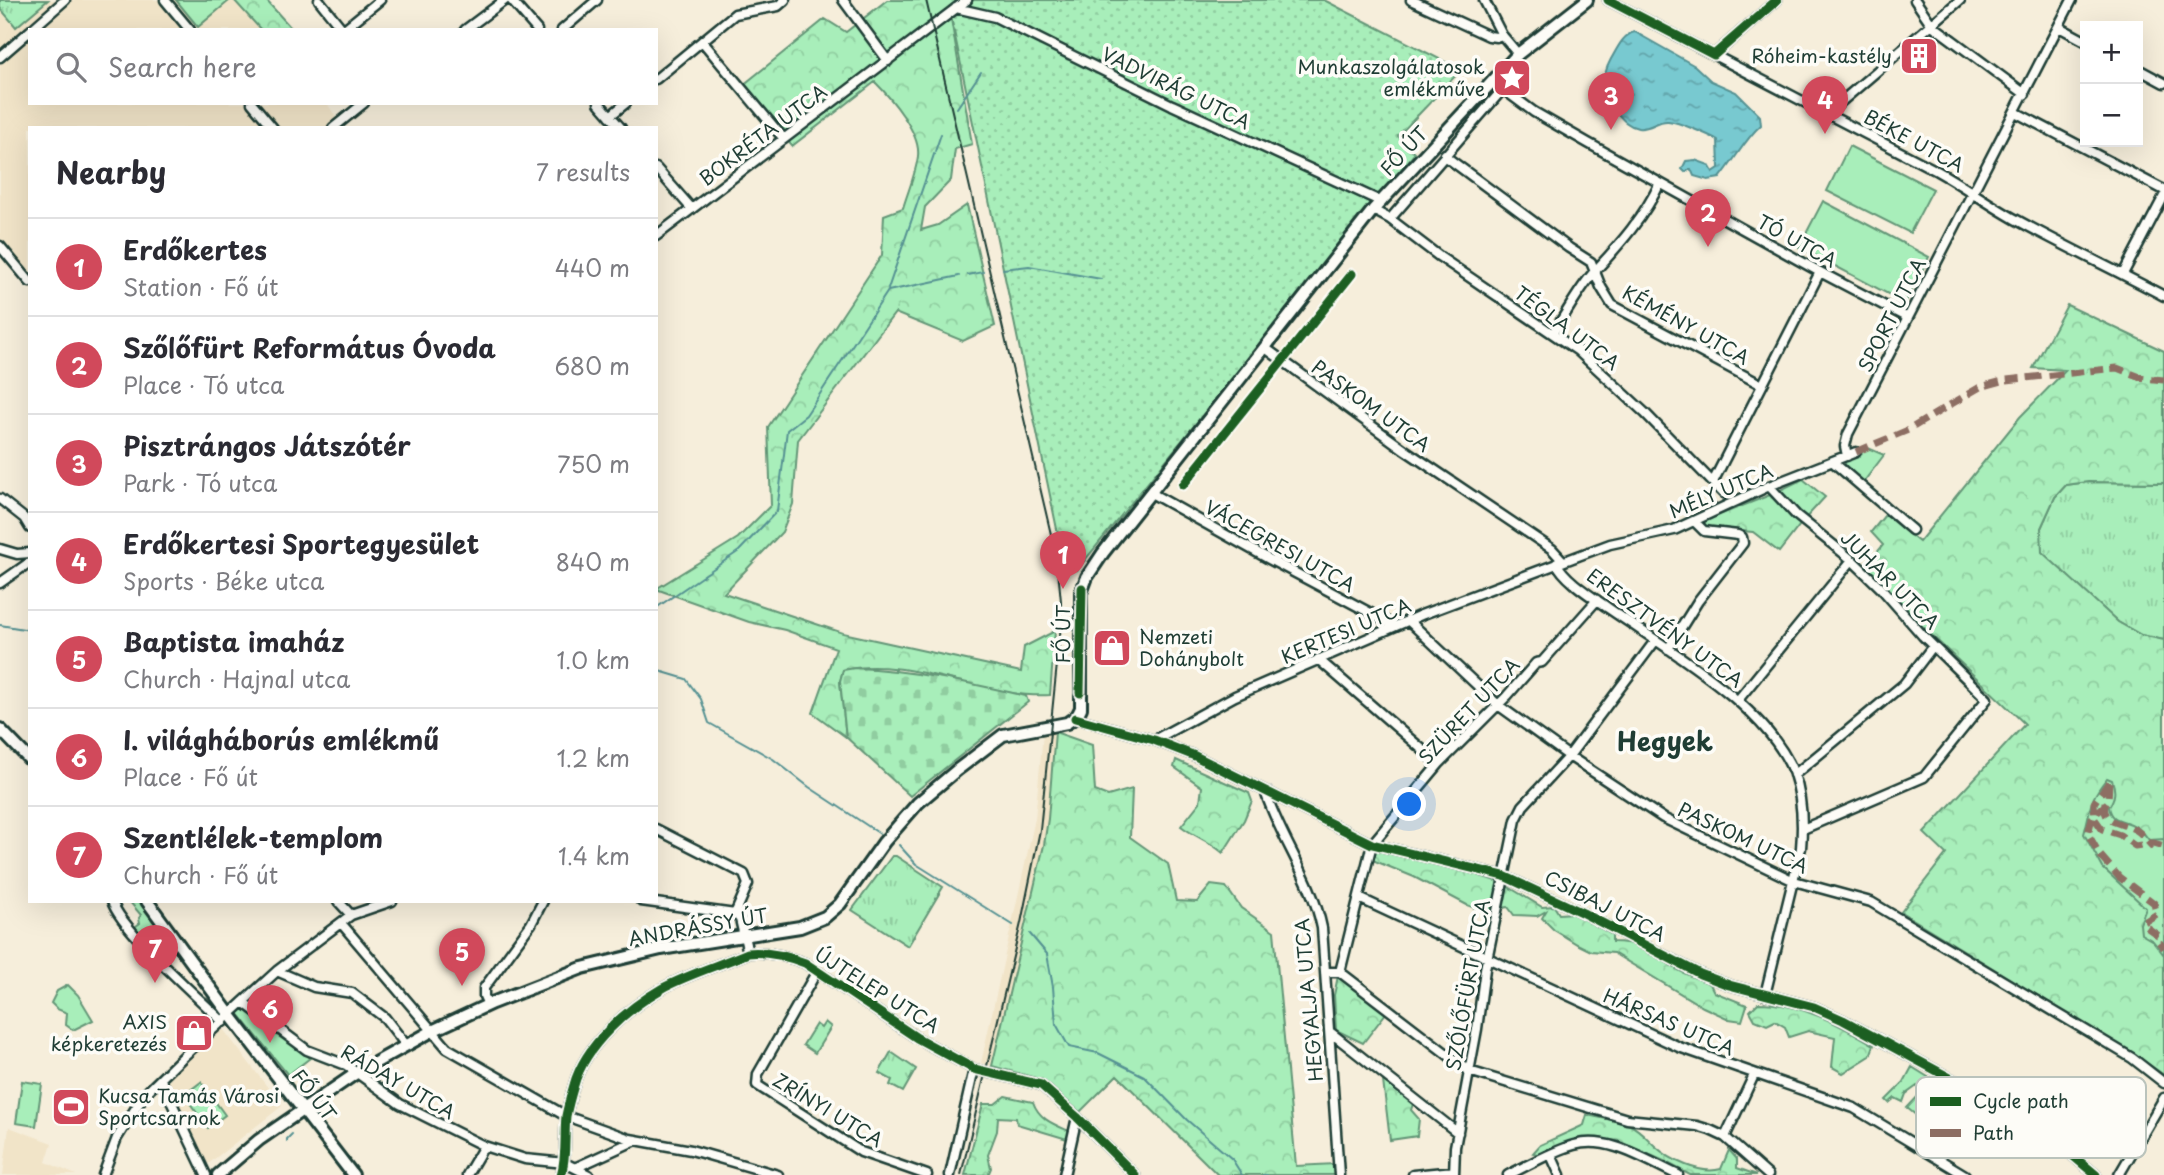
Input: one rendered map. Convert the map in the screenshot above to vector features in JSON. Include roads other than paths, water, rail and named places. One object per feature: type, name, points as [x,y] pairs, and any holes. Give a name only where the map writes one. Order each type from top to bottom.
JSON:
[{"type":"main road","name":"FŐ ÚT","points":[[1075,718],[1081,708],[1082,588],[1103,553],[1373,210],[1518,54],[1587,0]]},
{"type":"main road","name":"ANDRÁSSY ÚT","points":[[218,1175],[259,1140],[355,1074],[434,1030],[488,1005],[582,968],[661,948],[800,927],[825,917],[840,904],[884,842],[918,803],[946,779],[1003,735],[1062,724],[1075,718]]},
{"type":"main road","points":[[0,729],[28,758]]},
{"type":"main road","name":"FŐ ÚT","points":[[148,903],[226,1018],[303,1108],[353,1175]]},
{"type":"street","points":[[33,28],[65,0]]},
{"type":"street","points":[[165,0],[188,28]]},
{"type":"street","points":[[319,0],[341,28]]},
{"type":"street","points":[[345,28],[380,0]]},
{"type":"street","points":[[468,28],[505,0]]},
{"type":"street","points":[[511,0],[535,28]]},
{"type":"street","points":[[564,28],[597,0]]},
{"type":"street","points":[[658,77],[735,14],[778,6],[785,0]]},
{"type":"street","points":[[843,0],[888,61]]},
{"type":"street","name":"BOKRÉTA UTCA","points":[[658,234],[967,0]]},
{"type":"street","points":[[1411,0],[1489,36],[1502,35]]},
{"type":"street","points":[[1484,0],[1502,35],[1518,54]]},
{"type":"street","name":"BÉKE UTCA","points":[[1608,0],[1828,113],[1974,191],[1988,204],[2017,220],[2164,296]]},
{"type":"street","points":[[1714,55],[1777,0]]},
{"type":"street","points":[[1915,0],[1932,25],[2025,94]]},
{"type":"street","points":[[1828,113],[1960,0]]},
{"type":"street","name":"SPORT UTCA","points":[[1847,456],[1845,446],[1848,434],[2059,27],[2067,2]]},
{"type":"street","name":"VADVIRÁG UTCA","points":[[956,8],[995,17],[1172,105],[1382,202]]},
{"type":"street","points":[[2059,27],[2080,38]]},
{"type":"street","points":[[0,57],[28,33]]},
{"type":"street","points":[[702,41],[784,139]]},
{"type":"street","points":[[2143,72],[2164,83]]},
{"type":"street","name":"TÓ UTCA","points":[[1491,83],[1534,112],[1820,272],[1908,318]]},
{"type":"street","points":[[1390,219],[1503,89]]},
{"type":"street","points":[[255,105],[271,126]]},
{"type":"street","points":[[335,126],[361,105]]},
{"type":"street","points":[[601,105],[619,126]]},
{"type":"street","points":[[610,116],[624,105]]},
{"type":"street","points":[[2015,112],[2164,190]]},
{"type":"street","name":"KÉMÉNY UTCA","points":[[1445,154],[1466,173],[1591,262],[1612,305],[1762,386]]},
{"type":"street","points":[[658,169],[691,209]]},
{"type":"street","points":[[1553,333],[1596,270],[1606,262],[1629,233],[1660,183]]},
{"type":"street","points":[[2123,274],[2164,196]]},
{"type":"street","name":"TÉGLA UTCA","points":[[1373,210],[1390,219],[1440,257],[1553,333],[1609,378],[1723,493]]},
{"type":"street","points":[[0,246],[28,280]]},
{"type":"street","points":[[1713,482],[1820,272]]},
{"type":"street","name":"PASKOM UTCA","points":[[1264,347],[1405,450],[1552,549],[1560,562]]},
{"type":"street","name":"MÉLY UTCA","points":[[1560,562],[1610,544],[1674,530],[1769,486],[1856,452]]},
{"type":"street","points":[[1833,461],[1912,530]]},
{"type":"street","name":"JUHAR UTCA","points":[[1769,486],[1796,515],[1852,560],[1987,699],[1924,777],[1803,829]]},
{"type":"street","name":"VÁCEGRESI UTCA","points":[[1151,492],[1395,626]]},
{"type":"street","points":[[0,499],[24,518],[28,525]]},
{"type":"street","points":[[1668,649],[1699,601],[1743,542],[1738,535],[1704,531],[1694,521]]},
{"type":"street","points":[[0,549],[17,554],[28,553]]},
{"type":"street","points":[[17,554],[19,567]]},
{"type":"street","points":[[1738,700],[1852,560]]},
{"type":"street","name":"ERESZTVÉNY UTCA","points":[[1560,562],[1559,571],[1738,700],[1774,741],[1794,775],[1803,829],[1794,881],[1765,995]]},
{"type":"street","name":"KERTESI UTCA","points":[[1153,740],[1235,696],[1318,659],[1408,620],[1560,562]]},
{"type":"street","points":[[0,583],[28,563]]},
{"type":"street","name":"SZÜRET UTCA","points":[[1340,972],[1372,844],[1439,764],[1536,663],[1542,662],[1597,600]]},
{"type":"street","name":"PASKOM UTCA","points":[[1408,620],[1498,705],[1663,818],[1794,881],[1871,902],[2132,1058],[2164,1083]]},
{"type":"street","name":"SZŐLŐFÜRT UTCA","points":[[1454,1173],[1458,1132],[1487,958],[1516,820],[1523,806],[1569,756],[1656,640]]},
{"type":"street","points":[[1794,775],[1904,684],[1933,646]]},
{"type":"street","points":[[1318,659],[1439,764]]},
{"type":"street","name":"CSIBAJ UTCA","points":[[1075,718],[1153,740],[1195,756],[1372,844],[1504,876],[1583,913],[1700,974],[1814,1007],[1843,1020],[1948,1077]]},
{"type":"street","name":"HEGYALJA UTCA","points":[[1265,791],[1320,916],[1339,1175]]},
{"type":"street","points":[[658,829],[744,874],[748,884],[735,914]]},
{"type":"street","name":"HÁRSAS UTCA","points":[[1359,898],[1679,1047],[1854,1108],[1916,1145]]},
{"type":"street","name":"FŐ ÚT","points":[[113,903],[115,912],[139,939],[226,1018]]},
{"type":"street","points":[[340,903],[351,915]]},
{"type":"street","points":[[103,1175],[117,1138],[144,1095],[277,971],[351,915],[386,903]]},
{"type":"street","points":[[488,1005],[484,988],[531,924],[543,903]]},
{"type":"street","points":[[561,1175],[565,1163],[566,1116],[575,1081],[587,1057],[606,1034],[638,1004],[664,987],[747,954],[745,935],[740,919],[735,914],[655,903]]},
{"type":"street","points":[[341,923],[447,1048],[566,1116],[636,1140],[691,1150],[778,1175]]},
{"type":"street","name":"ÚJTELEP UTCA","points":[[747,954],[758,952],[786,956],[805,963],[907,1031],[974,1069],[1041,1085],[1135,1175]]},
{"type":"street","points":[[277,971],[314,987],[352,993],[384,1018],[406,1045]]},
{"type":"street","name":"ZRÍNYI UTCA","points":[[817,971],[758,1074],[757,1085],[861,1153],[910,1173],[928,1175]]},
{"type":"street","points":[[1325,972],[1340,972],[1469,1071],[1627,1119],[1697,1126],[1725,1137],[1768,1175]]},
{"type":"street","name":"RÁDAY UTCA","points":[[243,1002],[307,1050],[345,1065],[400,1104],[484,1146],[525,1159],[565,1163],[589,1175]]},
{"type":"street","points":[[1330,1032],[1458,1132]]},
{"type":"street","points":[[950,1175],[974,1069]]},
{"type":"street","points":[[1725,1137],[1754,1075]]},
{"type":"street","points":[[161,1080],[206,1175]]},
{"type":"street","points":[[2146,1129],[2164,1098]]},
{"type":"street","points":[[1064,1175],[1077,1117]]},
{"type":"street","points":[[577,1167],[636,1140]]},
{"type":"street","points":[[1508,1175],[1571,1145],[1584,1143],[1617,1147],[1678,1175]]},
{"type":"street","points":[[467,1175],[484,1146]]},
{"type":"street","points":[[1551,1155],[1560,1175]]},
{"type":"street","name":"HÁRSAS UTCA","points":[[1937,1158],[1965,1175]]},
{"type":"street","name":"CSIBAJ UTCA","points":[[2076,1158],[2096,1175]]},
{"type":"street","points":[[2119,1175],[2129,1158]]},
{"type":"street","points":[[1413,1175],[1454,1173]]},
{"type":"water","points":[[1635,32],[1695,66],[1711,81],[1736,92],[1760,116],[1761,125],[1720,178],[1708,180],[1694,176],[1691,169],[1685,172],[1682,169],[1686,161],[1695,160],[1709,165],[1713,172],[1719,168],[1718,140],[1668,121],[1646,128],[1634,127],[1612,107],[1604,87],[1607,66],[1624,39]]},
{"type":"waterway","points":[[957,108],[981,72]]},
{"type":"waterway","points":[[888,289],[941,134]]},
{"type":"waterway","points":[[1003,269],[1029,266],[1101,279]]},
{"type":"waterway","points":[[968,275],[983,272]]},
{"type":"waterway","points":[[658,607],[739,551],[777,511],[787,430],[806,415],[888,291],[959,276]]},
{"type":"waterway","points":[[0,625],[28,630]]},
{"type":"waterway","points":[[658,671],[686,679],[701,699],[709,723],[773,759],[809,787],[880,834]]},
{"type":"waterway","points":[[899,845],[916,864],[1013,925]]},
{"type":"waterway","points":[[1030,934],[1047,954],[1056,1024],[1069,1047],[1098,1053],[1144,1076],[1187,1120],[1232,1159],[1242,1175]]},
{"type":"waterway","points":[[287,1141],[292,1134]]},
{"type":"railway","points":[[926,0],[1057,560],[1061,601],[1061,625],[1040,830],[1021,923],[961,1175]]},
{"type":"place","name":"Róheim-kastély","points":[[1919,56]]},
{"type":"place","name":"Munkaszolgálatosok emlékműve","points":[[1512,78]]},
{"type":"place","name":"Pisztrángos Játszótér","points":[[1611,130]]},
{"type":"place","name":"Erdőkertesi Sportegyesület","points":[[1825,134]]},
{"type":"place","name":"Szőlőfürt Református Óvoda","points":[[1708,247]]},
{"type":"place","name":"Erdőkertes","points":[[1063,589]]},
{"type":"place","name":"Nemzeti Dohánybolt","points":[[1112,648]]},
{"type":"place","name":"Szentlélek-templom","points":[[155,983]]},
{"type":"place","name":"Baptista imaház","points":[[462,986]]},
{"type":"place","name":"AXIS képkeretezés","points":[[194,1033]]},
{"type":"place","name":"I. világháborús emlékmű","points":[[270,1043]]},
{"type":"place","name":"Kucsa Tamás Városi Sportcsarnok","points":[[71,1107]]},
{"type":"district","name":"Hegyek","points":[[1665,742]]}]
